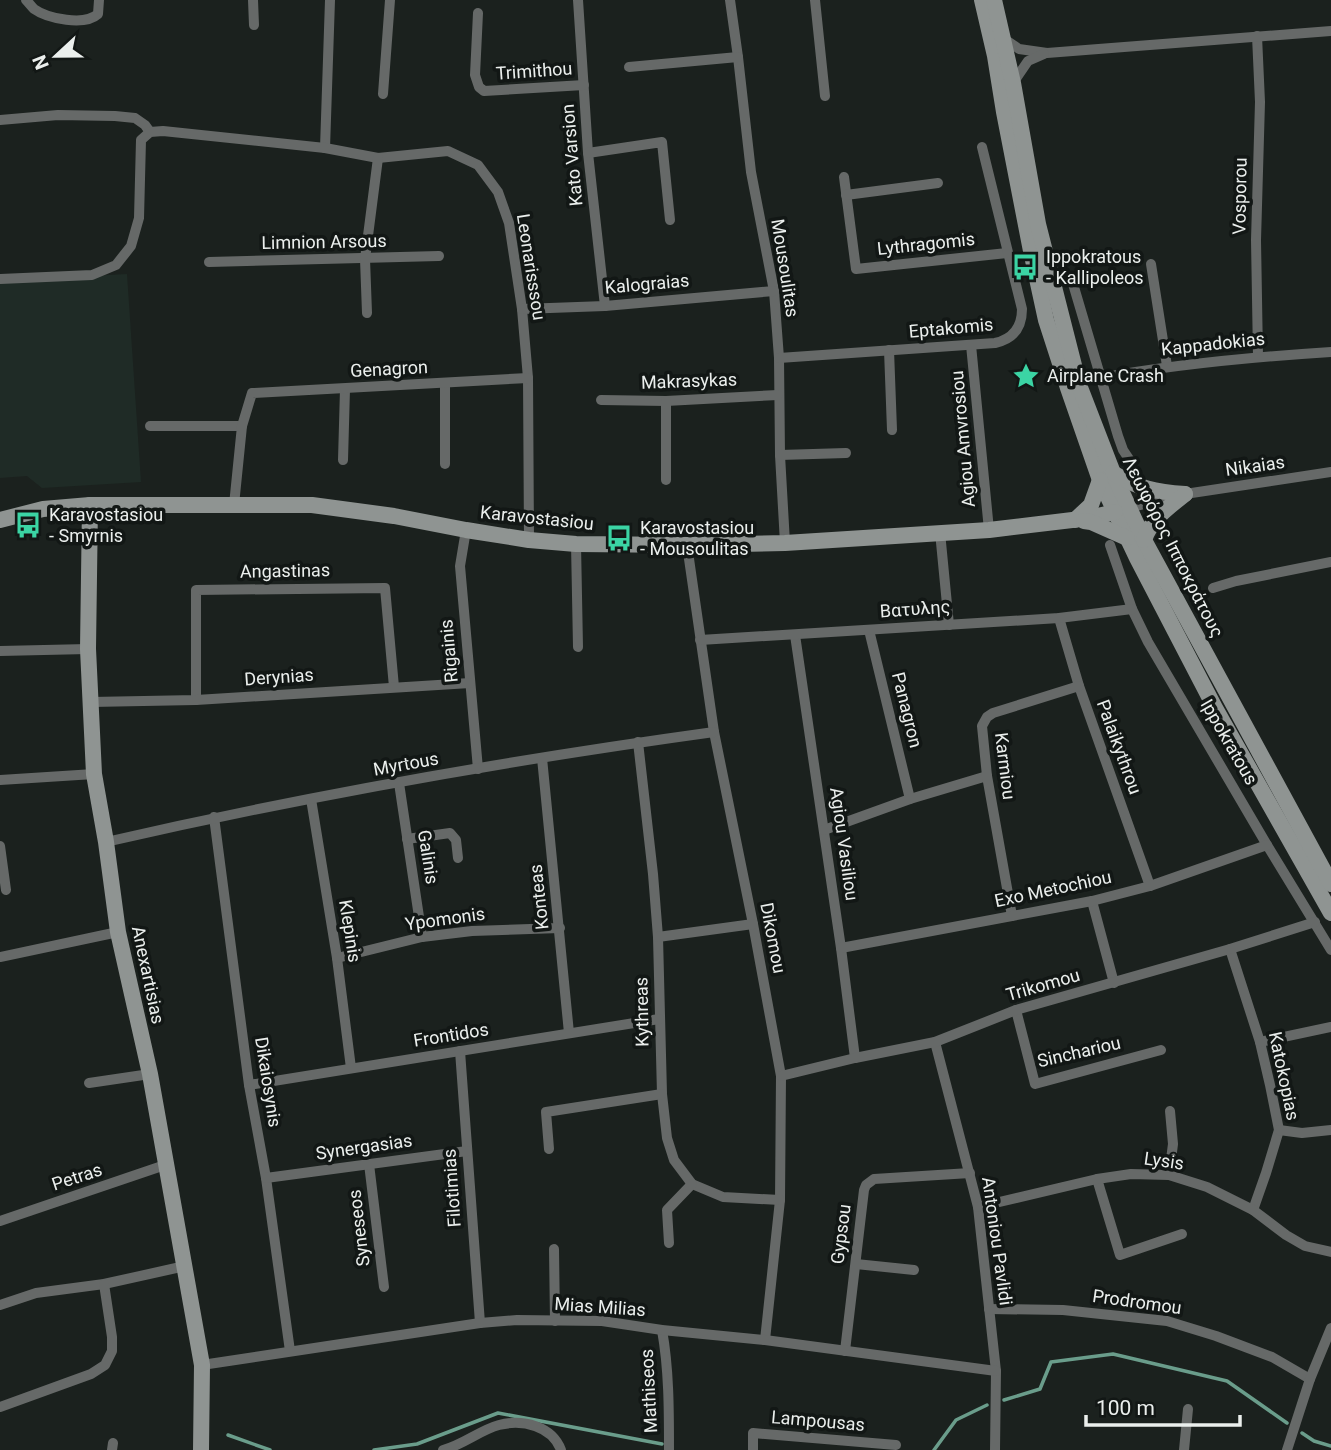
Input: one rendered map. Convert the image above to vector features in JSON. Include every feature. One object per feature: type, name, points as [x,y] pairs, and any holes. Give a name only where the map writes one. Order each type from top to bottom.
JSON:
[{"type":"main road","points":[[982,0],[1046,320],[1068,388],[1106,476],[1163,493],[1185,494]]},
{"type":"main road","name":"Λεωφόρος Ιπποκράτους","points":[[994,0],[1013,83],[1038,224],[1054,289],[1079,385],[1127,538],[1215,708],[1331,913]]},
{"type":"main road","points":[[1075,520],[1091,505],[1106,476]]},
{"type":"main road","points":[[1144,540],[1159,516],[1185,494]]},
{"type":"main road","name":"Karavostasiou","points":[[0,520],[43,509],[90,505],[312,505],[394,516],[529,540],[576,544],[687,545],[785,543],[989,530],[1075,520],[1118,507]]},
{"type":"main road","name":"Anexartisias","points":[[90,505],[88,649],[94,774],[118,932],[150,1074],[202,1365],[201,1450]]},
{"type":"main road","name":"Λεωφόρος Ιπποκράτους","points":[[1118,507],[1144,540],[1331,884]]},
{"type":"main road","points":[[1075,520],[1091,522],[1127,538]]},
{"type":"street","points":[[26,0],[44,14],[81,21],[92,19],[98,14],[99,0]]},
{"type":"street","points":[[253,0],[254,25]]},
{"type":"street","points":[[325,148],[330,0]]},
{"type":"street","points":[[383,94],[390,0]]},
{"type":"street","name":"Kato Varsion","points":[[578,0],[588,153],[605,306]]},
{"type":"street","name":"Mousoulitas","points":[[730,0],[751,172],[775,291],[785,543]]},
{"type":"street","points":[[815,0],[825,96]]},
{"type":"street","name":"Trimithou","points":[[478,13],[475,75],[484,91],[583,85]]},
{"type":"street","points":[[1003,38],[1019,49],[1046,53],[1331,31]]},
{"type":"street","name":"Vosporou","points":[[1256,36],[1260,102],[1256,240],[1258,356]]},
{"type":"street","points":[[1013,83],[1028,61],[1046,53]]},
{"type":"street","points":[[629,66],[738,57]]},
{"type":"street","points":[[0,120],[58,115],[116,116],[135,118],[150,132],[141,140],[139,218],[131,246],[116,265],[92,275],[0,279]]},
{"type":"street","name":"Leonarisssou","points":[[150,132],[163,131],[325,148],[378,158],[448,151],[478,165],[498,192],[509,223],[522,309],[528,378],[529,540]]},
{"type":"street","points":[[588,153],[662,142],[670,220]]},
{"type":"street","name":"Eptakomis","points":[[779,358],[971,345],[1003,341],[1012,336],[1020,327],[1022,309],[982,147]]},
{"type":"street","points":[[367,313],[365,258],[378,158]]},
{"type":"street","name":"Lythragomis","points":[[844,177],[856,269],[1007,253]]},
{"type":"street","points":[[846,195],[938,183]]},
{"type":"street","name":"Limnion Arsous","points":[[209,262],[439,256]]},
{"type":"street","points":[[1152,264],[1167,366]]},
{"type":"street","points":[[1071,277],[1118,436],[1131,463]]},
{"type":"street","name":"Kalograias","points":[[522,309],[605,306],[775,291]]},
{"type":"street","name":"Agiou Amvrosiou","points":[[971,345],[989,530]]},
{"type":"street","points":[[889,350],[892,430]]},
{"type":"street","name":"Kappadokias","points":[[1100,378],[1167,366],[1258,356],[1331,352]]},
{"type":"street","name":"Genagron","points":[[242,426],[252,393],[528,378]]},
{"type":"street","points":[[445,383],[445,464]]},
{"type":"street","points":[[343,460],[345,388]]},
{"type":"street","name":"Makrasykas","points":[[601,400],[666,401],[778,395]]},
{"type":"street","points":[[666,401],[666,480]]},
{"type":"street","points":[[150,426],[242,426],[234,505]]},
{"type":"street","points":[[780,455],[846,453]]},
{"type":"street","name":"Nikaias","points":[[1118,507],[1331,472]]},
{"type":"street","name":"Rigainis","points":[[466,530],[460,566],[478,769]]},
{"type":"street","points":[[940,532],[949,625]]},
{"type":"street","points":[[576,544],[579,647]]},
{"type":"street","name":"Dikomou","points":[[687,545],[714,732],[781,1076],[780,1200],[765,1340]]},
{"type":"street","name":"Ippokratous","points":[[1110,545],[1132,609],[1148,642],[1331,950]]},
{"type":"street","points":[[1213,588],[1331,562]]},
{"type":"street","name":"Angastinas","points":[[196,700],[196,590],[384,588],[394,687]]},
{"type":"street","name":"Βατυλης","points":[[700,640],[1059,618],[1132,609]]},
{"type":"street","name":"Palaikythrou","points":[[1059,618],[1079,686],[1150,886]]},
{"type":"street","name":"Panagron","points":[[869,630],[911,799]]},
{"type":"street","name":"Agiou Vasiliou","points":[[795,635],[855,1058]]},
{"type":"street","points":[[0,651],[88,649]]},
{"type":"street","name":"Derynias","points":[[91,702],[196,700],[470,683]]},
{"type":"street","name":"Karmiou","points":[[1013,916],[987,776],[982,726],[987,717],[1079,686]]},
{"type":"street","name":"Myrtous","points":[[106,842],[214,817],[398,783],[638,742],[714,732]]},
{"type":"street","name":"Kythreas","points":[[638,742],[658,937],[662,1094],[667,1138],[674,1160],[692,1184]]},
{"type":"street","name":"Konteas","points":[[542,758],[569,1033]]},
{"type":"street","points":[[0,780],[94,774]]},
{"type":"street","points":[[824,830],[987,776]]},
{"type":"street","name":"Galinis","points":[[398,783],[422,937]]},
{"type":"street","name":"Klepinis","points":[[311,799],[352,1069]]},
{"type":"street","name":"Dikaiosynis","points":[[214,817],[249,1085],[266,1178],[290,1351]]},
{"type":"street","points":[[407,839],[450,833],[456,839],[458,858]]},
{"type":"street","name":"Exo Metochiou","points":[[841,948],[1093,901],[1150,886],[1267,845]]},
{"type":"street","points":[[0,846],[6,890]]},
{"type":"street","points":[[1093,901],[1114,983]]},
{"type":"street","name":"Trikomou","points":[[781,1076],[935,1042],[1016,1010],[1315,922]]},
{"type":"street","points":[[658,937],[753,924]]},
{"type":"street","name":"Ypomonis","points":[[337,958],[422,937],[472,931],[560,928]]},
{"type":"street","points":[[0,957],[118,932]]},
{"type":"street","name":"Katokopias","points":[[1230,949],[1260,1042],[1279,1130],[1253,1210]]},
{"type":"street","name":"Sinchariou","points":[[1016,1010],[1035,1084],[1161,1050]]},
{"type":"street","name":"Frontidos","points":[[249,1085],[659,1019]]},
{"type":"street","points":[[1260,1042],[1331,1027]]},
{"type":"street","name":"Antoniou Pavlidi","points":[[935,1042],[978,1207],[996,1371],[995,1450]]},
{"type":"street","name":"Filotimias","points":[[460,1051],[480,1323]]},
{"type":"street","points":[[89,1083],[150,1074]]},
{"type":"street","points":[[549,1149],[546,1112],[662,1094]]},
{"type":"street","points":[[1170,1111],[1173,1144],[1170,1175]]},
{"type":"street","points":[[1279,1130],[1290,1133],[1331,1130]]},
{"type":"street","name":"Synergasias","points":[[266,1178],[467,1151]]},
{"type":"street","name":"Syneseos","points":[[369,1164],[384,1287]]},
{"type":"street","name":"Petras","points":[[0,1221],[166,1166]]},
{"type":"street","name":"Gypsou","points":[[845,1352],[864,1190],[870,1181],[970,1173]]},
{"type":"street","name":"Lysis","points":[[978,1207],[1097,1179],[1131,1174],[1170,1175],[1207,1188],[1253,1210],[1305,1246],[1331,1252]]},
{"type":"street","points":[[1097,1179],[1120,1255],[1182,1234]]},
{"type":"street","points":[[669,1243],[667,1210],[692,1184],[723,1197],[780,1200]]},
{"type":"street","points":[[554,1249],[555,1321]]},
{"type":"street","points":[[856,1264],[914,1270]]},
{"type":"street","points":[[0,1305],[36,1293],[104,1284],[185,1266]]},
{"type":"street","points":[[0,1407],[91,1374],[105,1365],[112,1351],[112,1344],[104,1284]]},
{"type":"street","name":"Prodromou","points":[[989,1309],[1063,1310],[1167,1321],[1272,1357],[1310,1379]]},
{"type":"street","name":"Mias Milias","points":[[202,1365],[480,1323],[517,1320],[602,1321],[996,1371]]},
{"type":"street","points":[[1287,1450],[1310,1379],[1331,1328]]},
{"type":"street","name":"Mathiseos","points":[[662,1330],[669,1450]]},
{"type":"street","points":[[1184,1450],[1188,1409]]},
{"type":"street","points":[[443,1450],[498,1425],[518,1423],[540,1427],[558,1442],[561,1450]]},
{"type":"street","name":"Lampousas","points":[[753,1450],[753,1433],[896,1445]]},
{"type":"shaded area","points":[[127,274],[141,482],[42,488],[27,476],[0,478],[0,281]]},
{"type":"waterway","points":[[1004,1400],[1040,1389],[1051,1362],[1113,1354],[1227,1381],[1287,1423]]},
{"type":"waterway","points":[[934,1450],[956,1420],[987,1405]]},
{"type":"waterway","points":[[374,1450],[417,1444],[498,1413],[662,1444]]},
{"type":"waterway","points":[[1302,1433],[1314,1441],[1331,1446]]},
{"type":"waterway","points":[[228,1435],[270,1450]]},
{"type":"place","name":"Ippokratous - Kallipoleos","points":[[1025,267]]},
{"type":"place","name":"Airplane Crash","points":[[1026,376]]},
{"type":"place","name":"Karavostasiou - Smyrnis","points":[[28,525]]},
{"type":"place","name":"Karavostasiou - Mousoulitas","points":[[619,538]]}]
